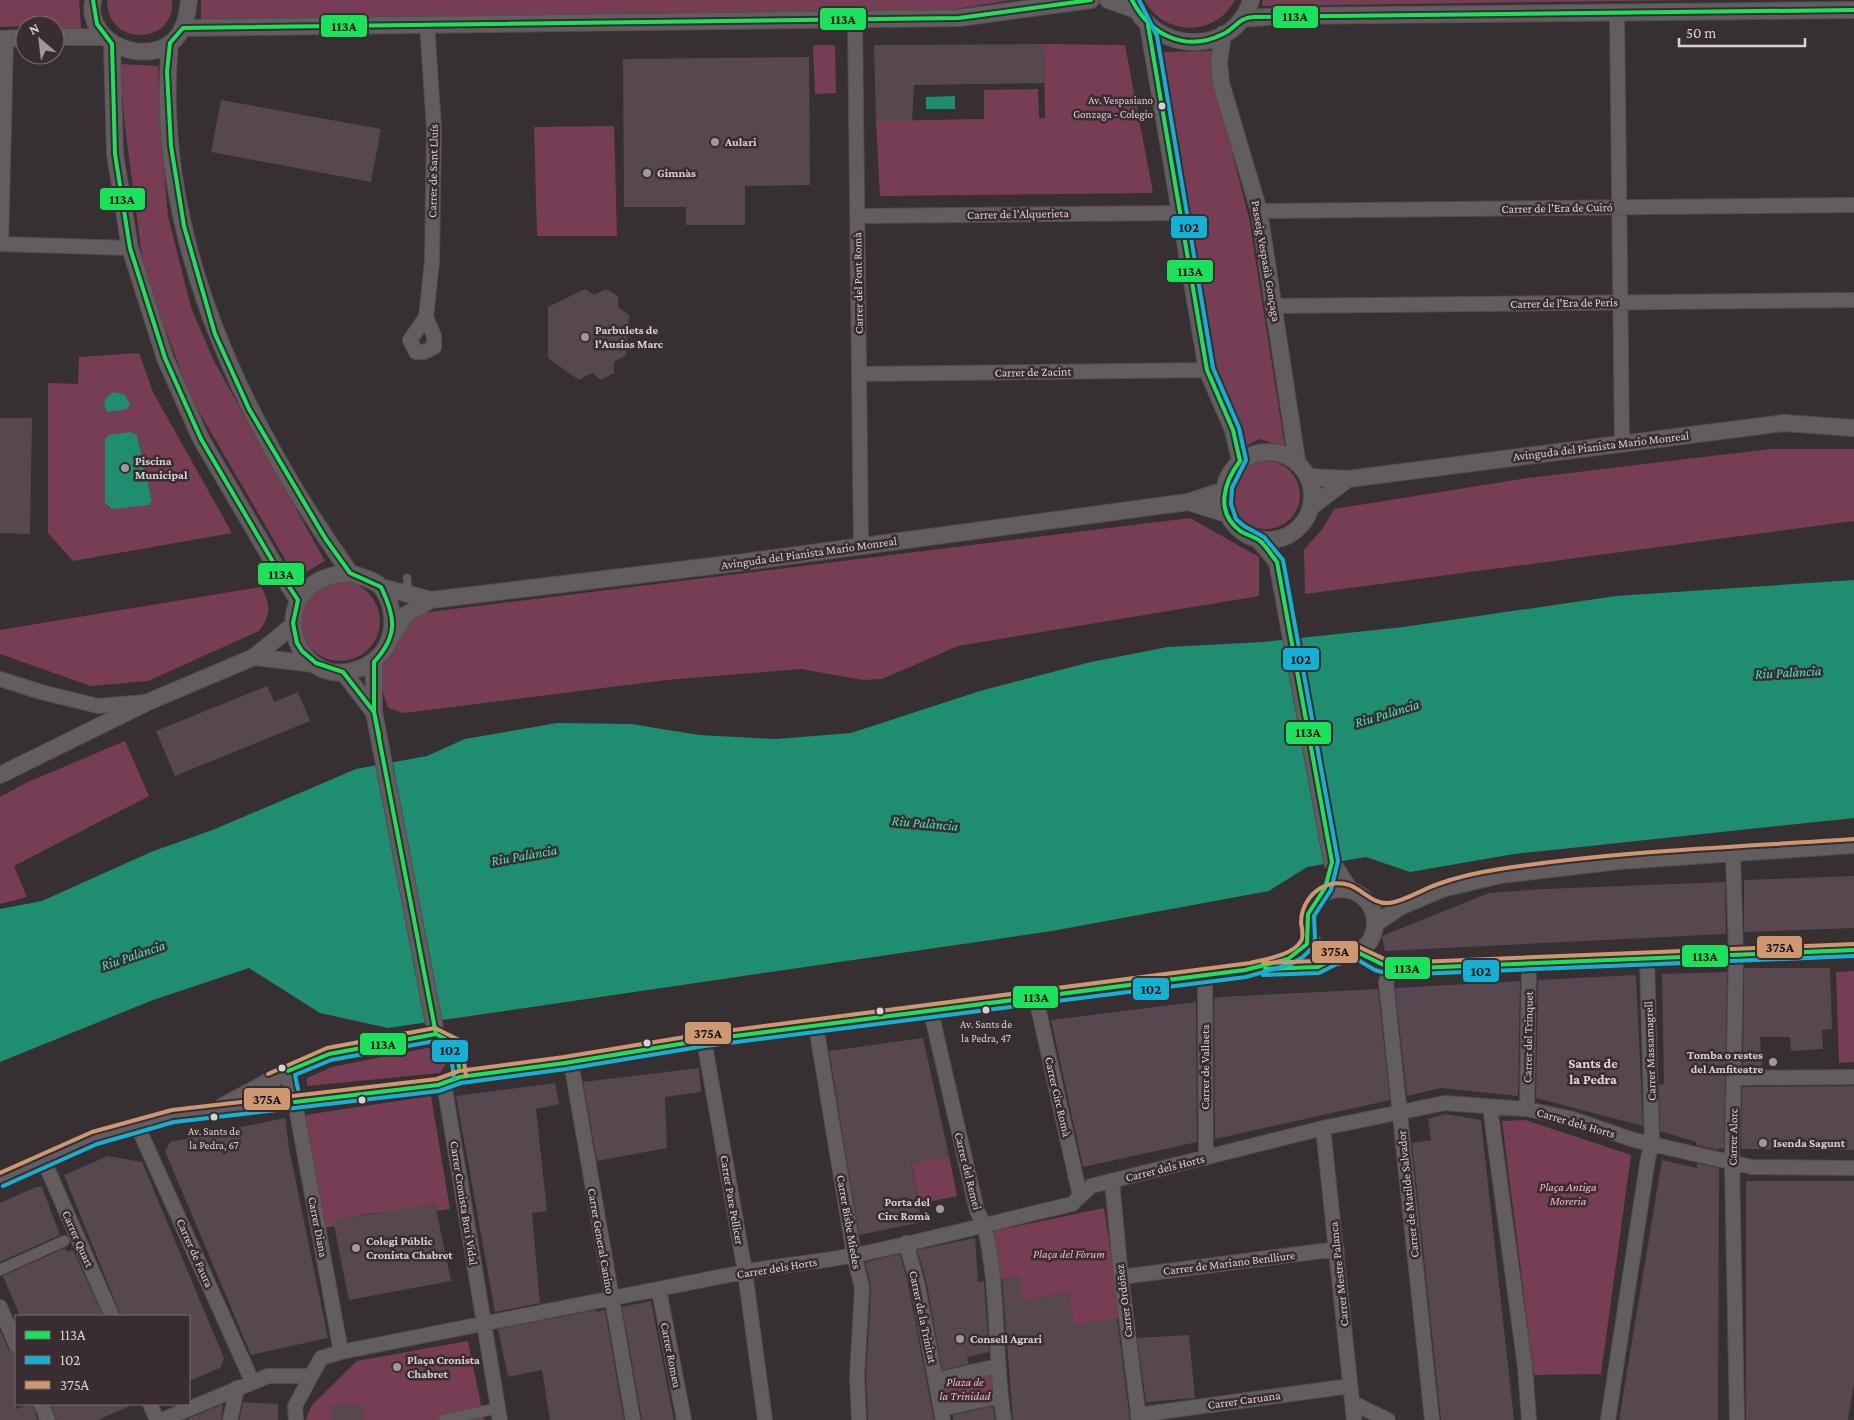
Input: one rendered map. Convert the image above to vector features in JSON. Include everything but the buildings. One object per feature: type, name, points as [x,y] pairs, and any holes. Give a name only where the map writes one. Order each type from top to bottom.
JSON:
[{"type":"street","points":[[92,0],[92,16],[108,40],[115,154],[130,248],[165,358],[201,439],[276,567],[298,600]]},
{"type":"street","points":[[65,38],[108,40],[131,52],[151,51],[170,43],[183,28],[190,0]]},
{"type":"street","points":[[183,28],[959,18],[1091,0]]},
{"type":"street","points":[[1108,0],[1134,5],[1148,25],[1164,37],[1184,42],[1204,42],[1223,34],[1241,19],[1251,0]]},
{"type":"street","points":[[1241,19],[1278,16],[1854,10]]},
{"type":"street","points":[[1617,13],[1622,444]]},
{"type":"street","name":"Carrer del Pont Romà","points":[[855,19],[861,546]]},
{"type":"street","name":"Carrer de Sant Lluís","points":[[426,317],[432,262],[434,128],[427,24]]},
{"type":"street","points":[[1148,25],[1207,370],[1233,430],[1240,461]]},
{"type":"street","name":"Passeig Vespasià Gonçaga","points":[[1223,34],[1219,62],[1221,84],[1259,212],[1296,461]]},
{"type":"street","points":[[3,39],[0,244],[130,248]]},
{"type":"street","points":[[170,43],[167,72],[171,146],[184,226],[216,334],[249,409],[325,538],[350,573]]},
{"type":"street","name":"Carrer de l'Era de Cuiró","points":[[1259,212],[1854,205]]},
{"type":"street","name":"Carrer de l’Alquerieta","points":[[858,216],[1179,213]]},
{"type":"street","name":"Carrer de l'Era de Peris","points":[[1274,306],[1854,300]]},
{"type":"street","name":"Carrer de Zacint","points":[[860,374],[1207,370]]},
{"type":"street","name":"Avinguda del Pianista Mario Monreal","points":[[1309,477],[1348,479],[1784,423],[1854,428]]},
{"type":"street","points":[[1266,451],[1283,454],[1296,461],[1309,477],[1313,490],[1312,506],[1302,526],[1289,535],[1274,540],[1258,539],[1239,530],[1227,514],[1224,490],[1230,473],[1240,461],[1251,455],[1266,451]]},
{"type":"street","name":"Avinguda del Pianista Mario Monreal","points":[[1312,506],[1348,479]]},
{"type":"street","name":"Avinguda del Pianista Mario Monreal","points":[[391,638],[405,615],[431,600],[861,546],[1188,502],[1224,490]]},
{"type":"street","name":"Avinguda del Pianista Mario Monreal","points":[[1188,502],[1227,514]]},
{"type":"street","points":[[1277,562],[1289,535]]},
{"type":"street","points":[[1258,539],[1277,562],[1332,862],[1350,890]]},
{"type":"street","points":[[254,657],[314,664],[330,671],[343,672],[360,669],[374,662],[386,649],[391,638],[393,620],[390,606],[380,587],[350,573],[332,574],[318,579],[304,591],[298,600],[292,626],[297,642],[306,657],[314,664]]},
{"type":"street","name":"Avinguda del Pianista Mario Monreal","points":[[380,587],[407,586],[431,600]]},
{"type":"street","points":[[0,775],[148,702],[254,657],[292,626]]},
{"type":"street","points":[[374,662],[374,712],[435,1027],[456,1045],[460,1077]]},
{"type":"street","points":[[343,672],[374,712]]},
{"type":"street","points":[[0,679],[41,692],[98,706],[148,702]]},
{"type":"street","points":[[1375,924],[1400,907],[1442,888],[1500,875],[1619,862],[1854,845]]},
{"type":"street","name":"Carrer Alorc","points":[[1733,854],[1736,953],[1732,1162],[1737,1420]]},
{"type":"street","points":[[1322,894],[1340,889],[1350,890],[1359,894],[1372,908],[1375,924],[1370,940],[1359,953],[1344,958],[1335,958],[1320,951],[1309,938],[1306,926],[1308,913],[1322,894],[1332,862]]},
{"type":"street","points":[[1372,908],[1391,909],[1400,907]]},
{"type":"street","points":[[0,1180],[44,1162],[94,1138],[173,1116],[444,1083],[460,1077],[571,1062],[704,1040],[1205,976],[1285,960],[1302,948],[1309,938]]},
{"type":"street","points":[[1359,953],[1378,964],[1392,969],[1647,959],[1736,953],[1854,950]]},
{"type":"street","points":[[1251,968],[1290,970],[1318,967],[1335,958]]},
{"type":"street","name":"Carrer Massamagrell","points":[[1647,959],[1652,1143]]},
{"type":"street","name":"Carrer del Trinquet","points":[[1527,1110],[1529,964]]},
{"type":"street","name":"Carrer de Matilde Salvador","points":[[1392,969],[1386,982],[1432,1420]]},
{"type":"street","name":"Carrer de Vallaeta","points":[[1205,976],[1206,1158]]},
{"type":"street","name":"Carrer Circ Romà","points":[[1036,998],[1080,1196]]},
{"type":"street","name":"Carrer del Remei","points":[[931,1012],[976,1211],[984,1223],[994,1293],[1000,1396],[1004,1420]]},
{"type":"street","name":"Carrer Bisbe Miedes","points":[[816,1026],[854,1255],[862,1288],[857,1377],[859,1420]]},
{"type":"street","points":[[213,1112],[288,1072],[329,1054],[435,1027]]},
{"type":"street","name":"Carrer Pare Pellicer","points":[[704,1040],[745,1272],[765,1420]]},
{"type":"street","name":"Carrer General Canino","points":[[571,1062],[633,1420]]},
{"type":"street","points":[[288,1072],[295,1102]]},
{"type":"street","points":[[1735,1078],[1854,1077]]},
{"type":"street","name":"Carrer Cronista Bru i Vidal","points":[[444,1083],[484,1324]]},
{"type":"street","name":"Carrer Diana","points":[[295,1102],[341,1352]]},
{"type":"street","name":"Carrer dels Horts","points":[[484,1324],[513,1315],[611,1299],[745,1272],[854,1255],[984,1223],[1072,1204],[1091,1186],[1323,1128],[1445,1103],[1527,1110],[1573,1120],[1634,1140],[1752,1167],[1854,1168]]},
{"type":"street","points":[[1490,1107],[1525,1367],[1529,1420]]},
{"type":"street","name":"Carrer de Faura","points":[[137,1125],[252,1381]]},
{"type":"street","name":"Carrer Mestre Palanca","points":[[1323,1128],[1354,1420]]},
{"type":"street","points":[[1608,1420],[1648,1158],[1652,1143]]},
{"type":"street","name":"Carrer Quart","points":[[44,1162],[112,1315]]},
{"type":"street","name":"Carrer Ordóñez","points":[[1112,1181],[1121,1277],[1138,1417]]},
{"type":"street","points":[[0,1270],[64,1241]]},
{"type":"street","name":"Carrer de la Trinitat","points":[[906,1243],[917,1282],[942,1415]]},
{"type":"street","name":"Carrer de Mariano Benlliure","points":[[1121,1277],[1337,1249]]},
{"type":"street","name":"Carrer Romeu","points":[[659,1290],[684,1420]]},
{"type":"street","points":[[0,1307],[15,1343]]},
{"type":"street","points":[[296,1420],[295,1406],[321,1358],[341,1352],[484,1324],[499,1414],[444,1420]]},
{"type":"street","points":[[936,1380],[998,1366]]},
{"type":"street","points":[[162,1420],[252,1381],[268,1376],[310,1376]]},
{"type":"street","name":"Carrer Caruana","points":[[1138,1417],[1350,1386]]},
{"type":"street","points":[[230,1420],[238,1388]]},
{"type":"street","points":[[942,1415],[1000,1396]]},
{"type":"street","points":[[1353,1403],[1388,1420]]},
{"type":"street","points":[[41,1405],[48,1420]]},
{"type":"street","points":[[150,1405],[158,1420]]},
{"type":"green space","points":[[0,0],[79,0],[81,28],[65,28],[65,15],[15,15],[15,26],[0,27]]},
{"type":"green space","points":[[107,0],[172,0],[171,15],[164,25],[154,32],[141,35],[129,33],[118,27],[110,16]]},
{"type":"green space","points":[[201,0],[1012,0],[943,11],[201,19]]},
{"type":"green space","points":[[1144,0],[1235,0],[1226,12],[1215,21],[1203,26],[1190,28],[1164,21],[1153,12]]},
{"type":"green space","points":[[1263,0],[1694,0],[1262,6]]},
{"type":"green space","points":[[1044,44],[1125,45],[1153,193],[880,196],[876,121],[984,119],[984,90],[1038,89],[1039,118],[1045,118]]},
{"type":"green space","points":[[813,45],[835,45],[836,93],[815,94]]},
{"type":"green space","points":[[1212,51],[1213,79],[1249,218],[1285,447],[1259,439],[1246,446],[1214,366],[1159,52]]},
{"type":"green space","points":[[120,64],[158,66],[161,135],[168,216],[191,308],[214,361],[325,561],[296,578],[191,398],[144,272],[124,119]]},
{"type":"green space","points":[[614,126],[617,236],[537,236],[534,127]]},
{"type":"green space","points":[[139,353],[153,392],[232,533],[73,561],[48,533],[48,383],[78,384],[79,357]],"holes":[[[137,435],[152,501],[149,505],[108,508]]]},
{"type":"green space","points":[[1770,449],[1854,449],[1854,521],[1305,594],[1304,550],[1323,528],[1334,509],[1528,478]]},
{"type":"green space","points":[[1266,461],[1279,464],[1290,471],[1297,482],[1300,495],[1297,508],[1290,519],[1279,526],[1266,529],[1253,526],[1242,519],[1235,508],[1232,495],[1235,482],[1242,471],[1253,464]]},
{"type":"green space","points":[[1190,518],[1259,557],[1259,596],[958,646],[882,679],[863,680],[801,669],[666,680],[404,713],[388,708],[374,662],[405,615]]},
{"type":"green space","points":[[340,581],[355,584],[368,593],[377,606],[380,621],[377,636],[368,649],[355,658],[340,661],[325,658],[312,649],[303,636],[300,621],[303,606],[312,593],[325,584]]},
{"type":"green space","points":[[261,587],[267,599],[268,615],[259,631],[148,681],[91,686],[0,654],[0,630]]},
{"type":"green space","points":[[125,741],[149,796],[14,866],[27,897],[0,904],[0,797],[28,782]]},
{"type":"green space","points":[[1854,971],[1854,1062],[1839,1063],[1836,972]]},
{"type":"green space","points":[[427,1048],[445,1052],[447,1062],[440,1073],[307,1086],[307,1078],[332,1067]]},
{"type":"green space","points":[[431,1096],[450,1209],[437,1211],[435,1204],[395,1211],[385,1238],[380,1212],[334,1220],[334,1226],[325,1228],[305,1115]]},
{"type":"green space","name":"Plaça Antiga Moreria","points":[[1525,1120],[1631,1155],[1601,1374],[1534,1375],[1502,1121]]},
{"type":"green space","points":[[949,1156],[957,1196],[919,1204],[911,1162]]},
{"type":"green space","name":"Plaça del Fòrum","points":[[1104,1208],[1121,1318],[1074,1325],[1068,1293],[1038,1298],[1023,1306],[1019,1276],[996,1279],[994,1231]]},
{"type":"green space","points":[[468,1341],[484,1420],[305,1420],[312,1405],[357,1361]]},
{"type":"green space","name":"Plaza de la Trinidad","points":[[998,1366],[1000,1396],[941,1409],[936,1380]]},
{"type":"water","points":[[955,96],[955,109],[926,109],[926,97]]},
{"type":"water","points":[[114,392],[125,395],[130,405],[127,409],[107,412],[104,406],[105,400]]},
{"type":"water","name":"Piscina Municipal","points":[[130,432],[137,435],[152,501],[149,505],[112,509],[105,503],[105,439],[109,435]]},
{"type":"water","name":"Riu Palància","points":[[1854,580],[1854,818],[1514,854],[1410,872],[1366,857],[1307,867],[1269,891],[1052,931],[388,1028],[320,1013],[249,968],[153,1000],[0,1062],[0,909],[42,901],[151,852],[215,829],[356,769],[427,756],[465,739],[557,723],[631,724],[699,735],[776,739],[851,733],[980,691],[1091,662],[1168,647],[1263,642],[1403,627],[1616,596]]},
{"type":"transit line","name":"113A","points":[[93,0],[97,24],[112,44],[115,154],[130,248],[165,358],[201,439],[276,567],[298,600],[293,623],[297,643],[302,651],[316,663],[343,672],[374,712],[379,735]]},
{"type":"transit line","name":"113A","points":[[436,1034],[374,712],[374,662],[382,653],[391,635],[392,617],[390,608],[381,587],[350,573],[325,538],[249,409],[215,334],[184,226],[171,146],[167,72],[170,43],[183,28],[959,18],[1091,0]]},
{"type":"transit line","name":"113A","points":[[1132,0],[1149,23],[1159,31],[1183,41],[1196,42],[1223,34],[1240,21],[1253,17],[1854,10]]},
{"type":"transit line","name":"102","points":[[3,1186],[97,1144],[174,1122],[439,1091],[461,1083],[566,1069],[705,1046],[1246,977],[1291,964],[1303,957],[1312,948],[1315,938],[1314,916],[1331,890],[1338,861],[1283,560],[1264,537],[1244,526],[1236,519],[1231,504],[1232,488],[1246,460],[1239,428],[1213,368],[1157,36],[1139,0]]},
{"type":"transit line","name":"113A","points":[[295,1102],[438,1085],[460,1077],[565,1063],[704,1040],[1245,970],[1288,959],[1307,944],[1308,914],[1325,888],[1332,862],[1277,562],[1260,541],[1241,532],[1231,522],[1225,505],[1226,487],[1240,461],[1233,430],[1207,370],[1148,25]]},
{"type":"transit line","name":"375A","points":[[0,1173],[92,1132],[172,1110],[437,1079],[459,1071],[564,1057],[703,1034],[1250,963],[1278,956],[1297,946],[1302,937],[1301,923],[1303,910],[1309,898],[1319,889],[1331,884],[1340,883],[1348,885],[1374,900],[1381,903],[1389,903],[1401,900],[1445,881],[1492,870],[1588,858],[1677,850],[1854,839]]},
{"type":"transit line","name":"375A","points":[[1263,963],[1316,961],[1333,952],[1359,947],[1393,963],[1854,944]]},
{"type":"transit line","name":"113A","points":[[1265,969],[1318,967],[1335,958],[1344,958],[1359,953],[1392,969],[1854,950]]},
{"type":"transit line","name":"102","points":[[1263,975],[1319,973],[1337,964],[1358,960],[1375,970],[1392,975],[1854,956]]},
{"type":"transit line","name":"375A","points":[[268,1074],[327,1048],[435,1028],[461,1041],[466,1076]]},
{"type":"transit line","name":"113A","points":[[288,1071],[329,1054],[436,1034],[456,1045],[459,1067]]},
{"type":"transit line","name":"102","points":[[298,1089],[295,1075],[331,1060],[435,1041],[450,1049],[454,1078]]},
{"type":"place","name":"Av. Vespasiano Gonzaga - Colegio","points":[[1162,106]]},
{"type":"place","name":"Aulari","points":[[715,142]]},
{"type":"place","name":"Gimnàs","points":[[647,173]]},
{"type":"place","name":"Parbulets de l'Ausias Marc","points":[[585,337]]},
{"type":"place","name":"Piscina Municipal","points":[[125,468]]},
{"type":"place","name":"Av. Sants de la Pedra, 47","points":[[986,1010]]},
{"type":"place","name":"Tomba o restes del Amfiteatre","points":[[1773,1062]]},
{"type":"place","name":"Av. Sants de la Pedra, 67","points":[[214,1117]]},
{"type":"place","name":"Isenda Sagunt","points":[[1763,1143]]},
{"type":"place","name":"Porta del Circ Romà","points":[[940,1209]]},
{"type":"place","name":"Colegi Públic Cronista Chabret","points":[[356,1248]]},
{"type":"place","name":"Consell Agrari","points":[[960,1339]]},
{"type":"place","name":"Plaça Cronista Chabret","points":[[397,1367]]},
{"type":"district","name":"Sants de la Pedra","points":[[1593,1072]]}]
